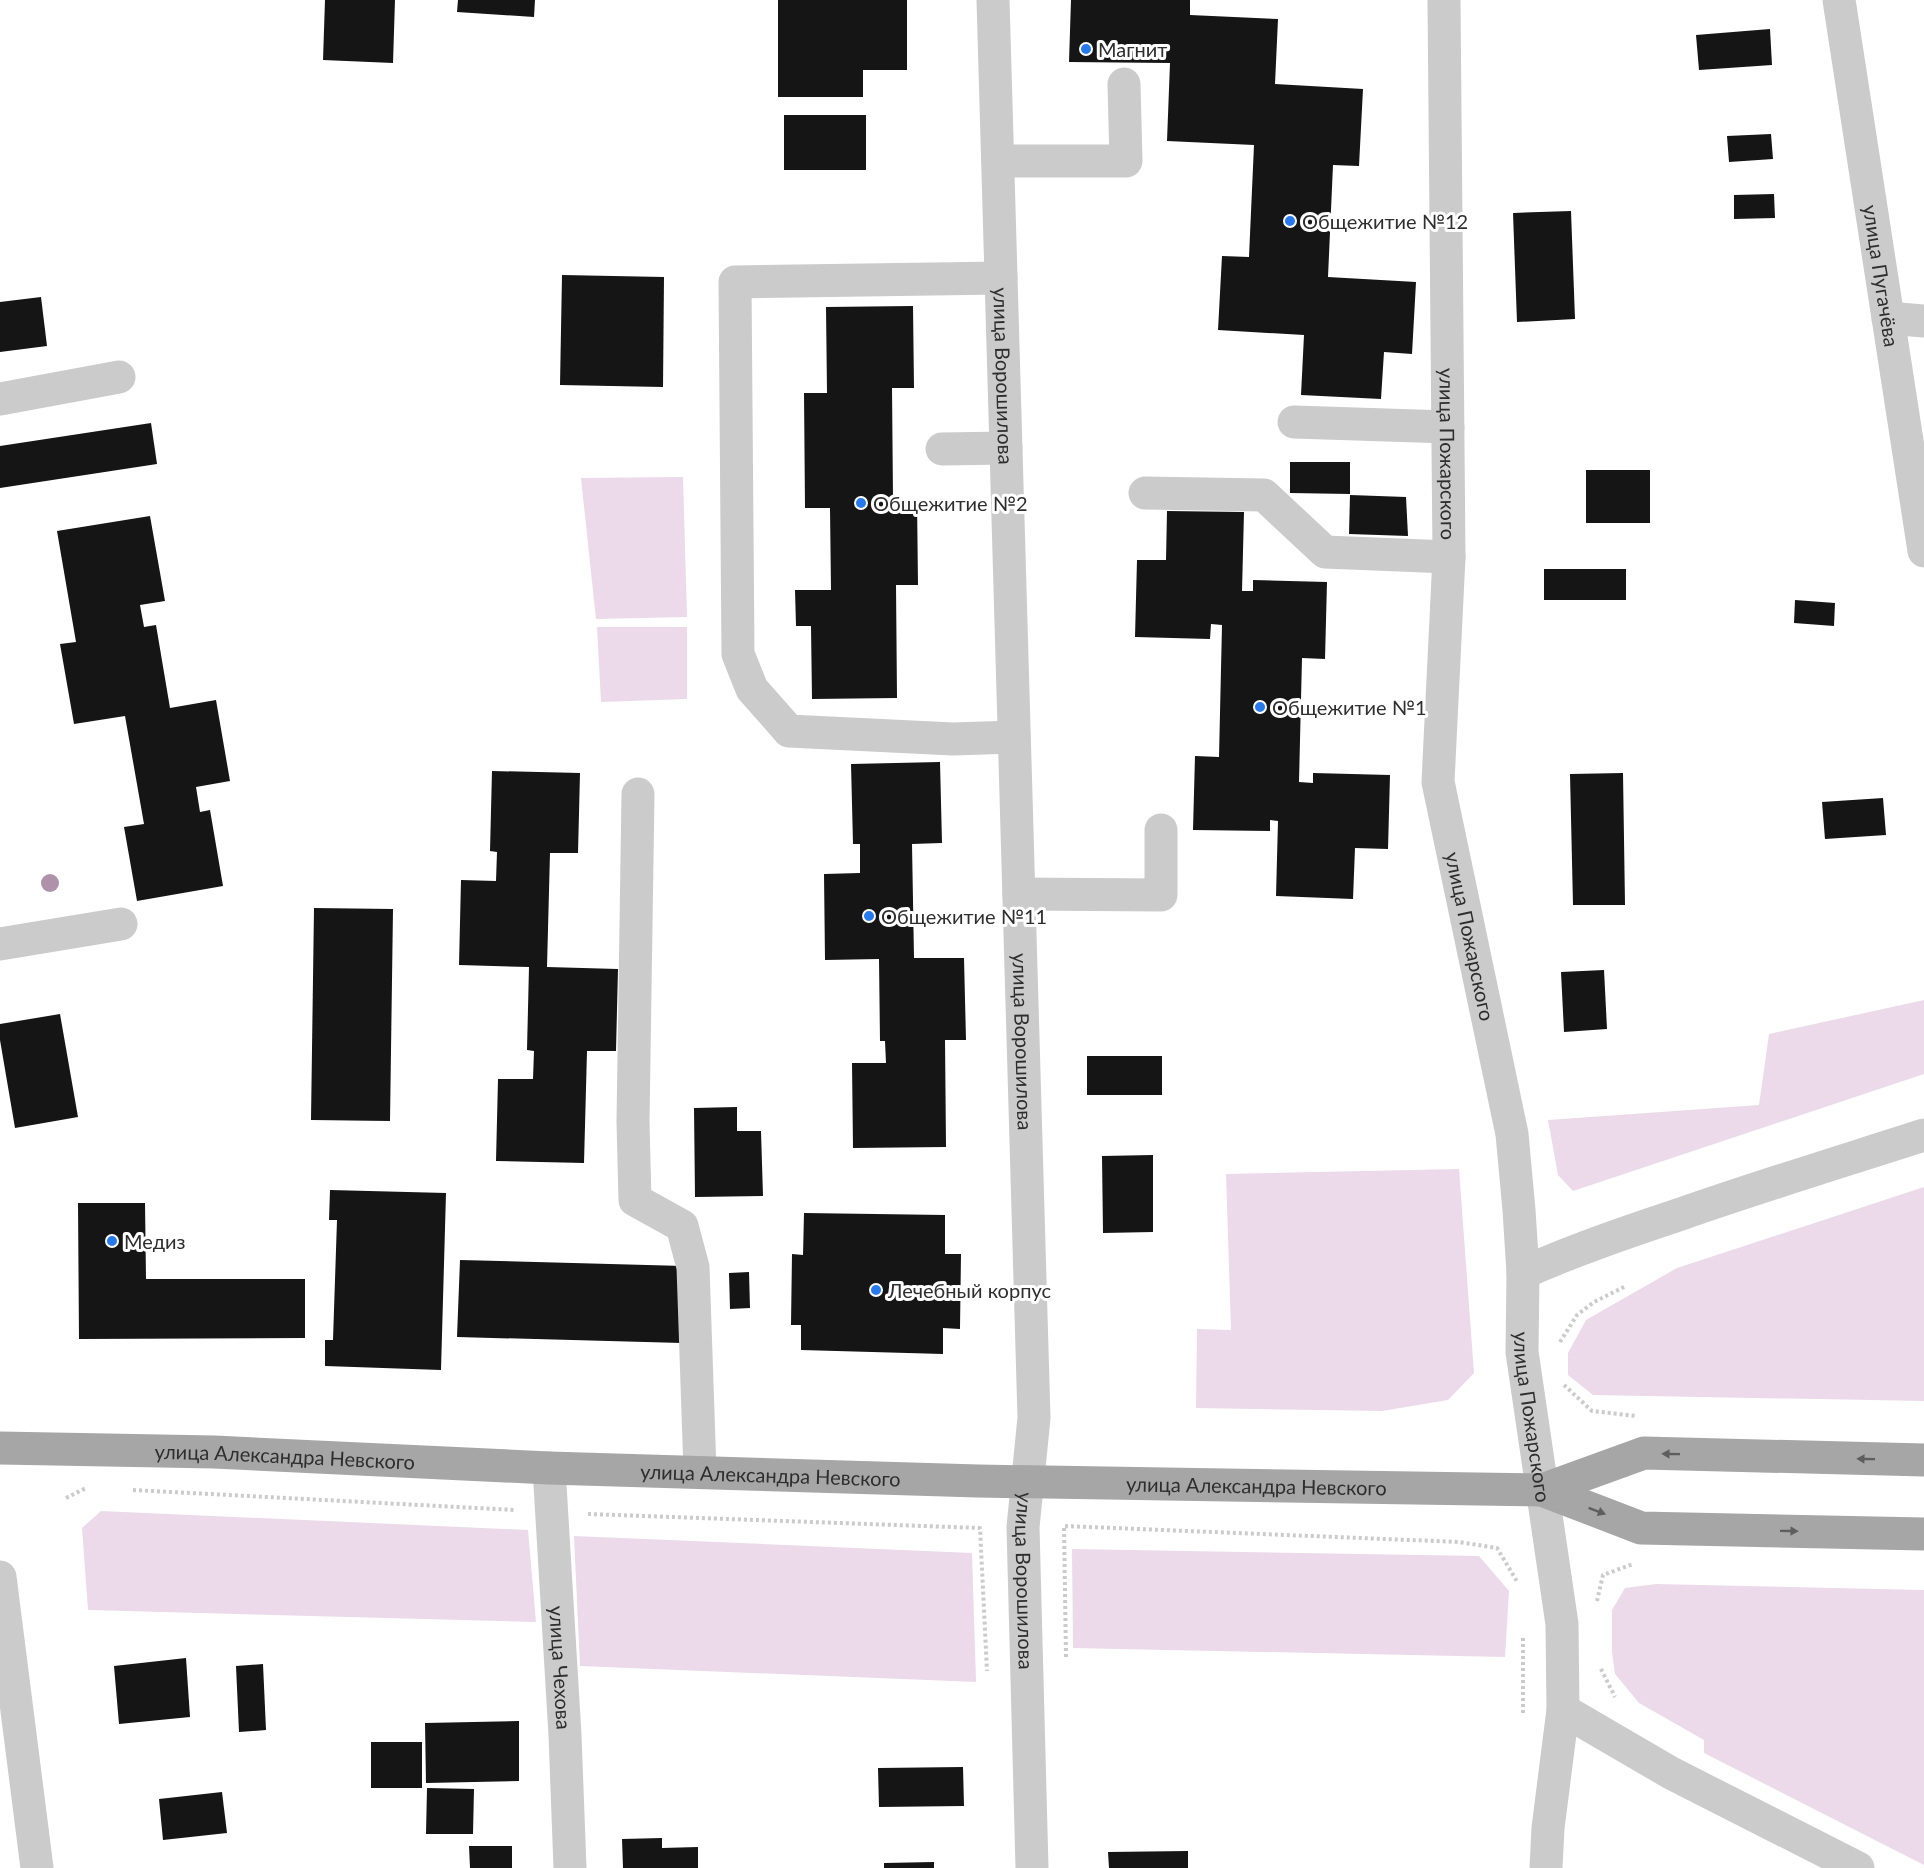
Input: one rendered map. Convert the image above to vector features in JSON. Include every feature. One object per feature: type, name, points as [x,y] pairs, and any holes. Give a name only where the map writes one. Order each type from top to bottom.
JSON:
[{"type":"main road","name":"улица Александра Невского","points":[[0,1448],[214,1452],[549,1468],[1028,1482],[1542,1490]]},
{"type":"main road","points":[[1542,1490],[1644,1454],[1924,1460]]},
{"type":"main road","points":[[1542,1490],[1641,1528],[1924,1534]]},
{"type":"street","name":"улица Ворошилова","points":[[993,0],[1034,1418],[1023,1527],[1032,1868]]},
{"type":"street","name":"улица Пожарского","points":[[1444,0],[1449,557],[1438,782],[1512,1134],[1523,1274],[1522,1352],[1562,1624],[1563,1710],[1548,1828],[1546,1868]]},
{"type":"street","name":"улица Пугачёва","points":[[1839,0],[1924,551]]},
{"type":"street","points":[[998,161],[1126,161],[1124,84]]},
{"type":"street","points":[[1001,278],[735,282],[738,654],[752,689],[789,731],[953,739],[1014,737]]},
{"type":"street","points":[[1888,318],[1924,321]]},
{"type":"street","points":[[0,399],[119,377]]},
{"type":"street","points":[[1294,422],[1448,427]]},
{"type":"street","points":[[942,449],[1006,448]]},
{"type":"street","points":[[1145,493],[1264,495],[1325,552],[1449,557]]},
{"type":"street","points":[[638,794],[633,1122],[635,1200],[682,1226],[693,1267],[700,1472]]},
{"type":"street","points":[[1019,894],[1161,895],[1161,830]]},
{"type":"street","points":[[0,944],[121,924]]},
{"type":"street","points":[[1523,1274],[1556,1258],[1612,1237],[1924,1135]]},
{"type":"street","name":"улица Чехова","points":[[549,1468],[565,1735],[570,1868]]},
{"type":"street","points":[[0,1577],[37,1868]]},
{"type":"street","points":[[1563,1710],[1671,1773],[1858,1868]]},
{"type":"path","points":[[1556,1350],[1577,1315],[1594,1302],[1626,1286]]},
{"type":"path","points":[[1559,1381],[1592,1411],[1638,1416]]},
{"type":"path","points":[[1066,1665],[1064,1526],[1460,1542],[1497,1548],[1518,1583],[1519,1593]]},
{"type":"path","points":[[1596,1605],[1603,1575],[1639,1561]]},
{"type":"path","points":[[1523,1633],[1523,1720]]},
{"type":"path","points":[[1599,1666],[1620,1707]]},
{"type":"shaded area","points":[[683,477],[687,617],[596,619],[581,478]]},
{"type":"shaded area","points":[[597,627],[687,627],[687,699],[601,702]]},
{"type":"shaded area","points":[[1924,1000],[1924,1074],[1573,1191],[1558,1175],[1548,1120],[1759,1105],[1769,1034]]},
{"type":"shaded area","points":[[1459,1169],[1474,1373],[1448,1400],[1382,1411],[1196,1408],[1197,1329],[1231,1330],[1226,1174]]},
{"type":"shaded area","points":[[1924,1187],[1924,1401],[1593,1395],[1568,1375],[1568,1353],[1586,1320],[1677,1268]]},
{"type":"shaded area","points":[[101,1511],[528,1530],[536,1622],[88,1610],[82,1528]]},
{"type":"shaded area","points":[[574,1536],[972,1553],[976,1682],[580,1666]]},
{"type":"shaded area","points":[[1072,1549],[1479,1556],[1509,1591],[1505,1657],[1073,1648]]},
{"type":"shaded area","points":[[1656,1584],[1924,1590],[1924,1865],[1704,1753],[1704,1740],[1639,1703],[1615,1674],[1612,1652],[1612,1610],[1625,1588]]},
{"type":"building","points":[[325,0],[395,0],[393,63],[323,60]]},
{"type":"building","points":[[458,0],[535,0],[534,17],[457,12]]},
{"type":"building","points":[[778,0],[907,0],[907,70],[863,70],[863,97],[778,97]]},
{"type":"building","name":"Общежитие №12","points":[[1071,0],[1190,0],[1190,15],[1278,19],[1275,84],[1363,89],[1359,166],[1333,165],[1328,277],[1416,282],[1412,354],[1384,352],[1381,399],[1301,395],[1304,335],[1218,330],[1222,256],[1249,257],[1254,145],[1167,141],[1170,63],[1069,62]]},
{"type":"building","points":[[1770,29],[1772,65],[1699,70],[1696,35]]},
{"type":"building","points":[[784,115],[866,115],[866,170],[784,170]]},
{"type":"building","points":[[1771,134],[1773,159],[1729,162],[1727,136]]},
{"type":"building","points":[[1774,194],[1775,218],[1734,219],[1734,195]]},
{"type":"building","points":[[1571,211],[1575,319],[1517,322],[1513,213]]},
{"type":"building","points":[[562,275],[664,277],[663,387],[560,385]]},
{"type":"building","points":[[41,297],[47,346],[0,352],[0,302]]},
{"type":"building","name":"Общежитие №2","points":[[913,306],[914,388],[892,388],[893,499],[917,499],[918,585],[896,585],[897,698],[812,699],[811,626],[796,626],[795,590],[831,590],[830,508],[805,508],[804,393],[827,393],[826,307]]},
{"type":"building","points":[[151,423],[157,464],[0,488],[0,446]]},
{"type":"building","points":[[1290,462],[1350,462],[1350,494],[1290,493]]},
{"type":"building","points":[[1586,470],[1650,470],[1650,523],[1586,523]]},
{"type":"building","points":[[1350,495],[1406,497],[1408,536],[1349,534]]},
{"type":"building","name":"Общежитие №1","points":[[1167,511],[1244,512],[1242,591],[1253,591],[1253,580],[1327,582],[1325,659],[1302,658],[1299,782],[1313,783],[1313,773],[1390,775],[1388,849],[1355,848],[1353,899],[1276,896],[1278,821],[1270,820],[1270,831],[1193,830],[1195,756],[1219,757],[1222,625],[1211,624],[1210,639],[1135,637],[1137,560],[1166,560]]},
{"type":"building","points":[[150,516],[165,601],[140,605],[144,627],[156,625],[170,708],[216,700],[230,781],[196,787],[200,812],[210,810],[223,886],[137,901],[124,827],[144,824],[125,716],[74,724],[60,644],[76,642],[57,531]]},
{"type":"building","points":[[1544,569],[1626,569],[1626,600],[1544,600]]},
{"type":"building","points":[[1795,600],[1835,603],[1834,626],[1794,623]]},
{"type":"building","name":"Общежитие №11","points":[[940,762],[942,843],[912,844],[914,958],[964,958],[966,1040],[945,1040],[946,1147],[853,1148],[852,1063],[886,1063],[885,1041],[880,1041],[879,959],[825,960],[824,874],[860,873],[860,844],[853,844],[851,764]]},
{"type":"building","points":[[492,771],[580,773],[578,853],[550,853],[547,967],[618,969],[616,1051],[587,1051],[584,1163],[496,1161],[498,1079],[533,1079],[534,1051],[527,1050],[529,967],[459,965],[461,880],[496,881],[497,852],[490,851]]},
{"type":"building","points":[[1623,773],[1625,905],[1573,905],[1570,774]]},
{"type":"building","points":[[1883,798],[1886,835],[1825,839],[1822,802]]},
{"type":"building","points":[[314,908],[393,909],[390,1121],[311,1120]]},
{"type":"building","points":[[1604,970],[1607,1029],[1564,1032],[1561,972]]},
{"type":"building","points":[[60,1014],[78,1117],[15,1128],[0,1040],[0,1024]]},
{"type":"building","points":[[1087,1056],[1162,1056],[1162,1095],[1087,1095]]},
{"type":"building","points":[[737,1107],[737,1131],[761,1131],[763,1196],[695,1197],[694,1108]]},
{"type":"building","points":[[1153,1155],[1153,1232],[1103,1233],[1102,1156]]},
{"type":"building","points":[[330,1190],[446,1193],[441,1370],[325,1366],[325,1340],[333,1340],[337,1220],[329,1220]]},
{"type":"building","name":"Медиз","points":[[78,1203],[145,1203],[146,1279],[305,1279],[305,1338],[79,1339]]},
{"type":"building","name":"Лечебный корпус","points":[[804,1213],[945,1215],[945,1254],[961,1254],[960,1329],[943,1328],[943,1354],[801,1350],[801,1325],[791,1325],[792,1254],[803,1255]]},
{"type":"building","points":[[460,1260],[684,1266],[682,1343],[457,1337]]},
{"type":"building","points":[[749,1272],[750,1308],[730,1309],[729,1273]]},
{"type":"building","points":[[186,1658],[190,1717],[119,1724],[114,1666]]},
{"type":"building","points":[[263,1664],[266,1730],[239,1732],[236,1666]]},
{"type":"building","points":[[519,1721],[519,1781],[426,1783],[425,1723]]},
{"type":"building","points":[[371,1742],[422,1742],[422,1788],[371,1788]]},
{"type":"building","points":[[963,1767],[964,1806],[879,1807],[878,1768]]},
{"type":"building","points":[[427,1788],[474,1789],[473,1834],[426,1834]]},
{"type":"building","points":[[222,1792],[227,1833],[163,1840],[159,1799]]},
{"type":"building","points":[[662,1838],[662,1848],[698,1847],[698,1868],[623,1868],[622,1839]]},
{"type":"building","points":[[469,1846],[512,1846],[512,1868],[470,1868]]},
{"type":"building","points":[[1188,1851],[1188,1868],[1109,1868],[1108,1852]]},
{"type":"building","points":[[934,1862],[934,1868],[884,1868],[884,1863]]},
{"type":"place","name":"Магнит","points":[[1086,49]]},
{"type":"place","name":"Общежитие №12","points":[[1290,221]]},
{"type":"place","name":"Общежитие №2","points":[[861,503]]},
{"type":"place","name":"Общежитие №1","points":[[1260,707]]},
{"type":"place","name":"Общежитие №11","points":[[869,916]]},
{"type":"place","name":"Медиз","points":[[112,1241]]},
{"type":"place","name":"Лечебный корпус","points":[[876,1290]]}]
